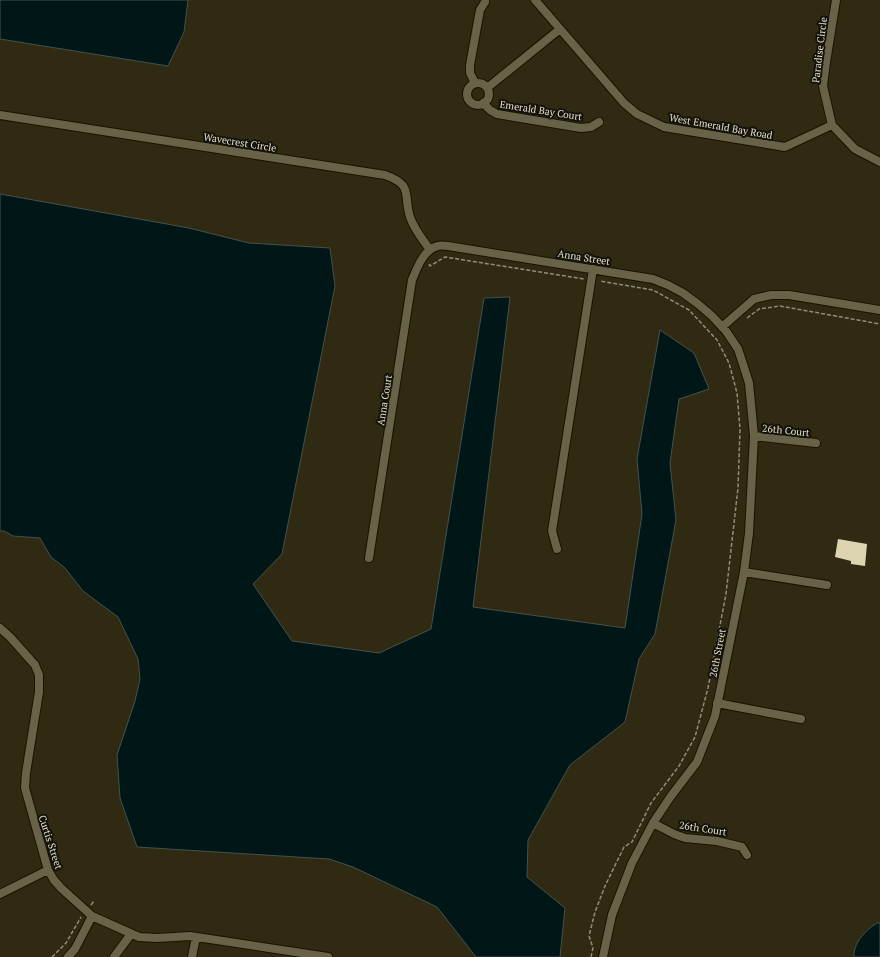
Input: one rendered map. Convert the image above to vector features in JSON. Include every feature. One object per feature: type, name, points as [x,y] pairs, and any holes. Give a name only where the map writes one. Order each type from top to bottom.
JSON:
[{"type":"street","name":"West Emerald Bay Road","points":[[535,0],[624,103],[637,114],[664,127],[785,147],[832,125]]},
{"type":"street","name":"Paradise Circle","points":[[832,125],[823,86],[836,0]]},
{"type":"street","points":[[486,2],[480,10],[470,65],[470,73],[475,84],[482,83],[487,88],[560,29]]},
{"type":"street","name":"Emerald Bay Court","points":[[475,84],[469,88],[468,95],[473,103],[483,103],[488,98],[489,95],[487,88]]},
{"type":"street","name":"Emerald Bay Court","points":[[483,103],[497,114],[581,128],[591,127],[599,122]]},
{"type":"street","name":"Wavecrest Circle","points":[[0,115],[385,175],[394,178],[401,183],[406,190],[413,226],[430,250]]},
{"type":"street","points":[[832,125],[855,149],[880,162]]},
{"type":"street","name":"Anna Street","points":[[430,250],[439,246],[448,246],[653,279],[668,285],[698,304],[724,329]]},
{"type":"street","name":"Anna Court","points":[[369,558],[412,280],[423,258],[430,250]]},
{"type":"street","points":[[557,549],[552,531],[593,269]]},
{"type":"street","points":[[724,329],[754,299],[771,295],[789,295],[880,310]]},
{"type":"street","name":"26th Street","points":[[603,957],[612,915],[632,863],[653,823],[697,762],[715,716],[744,572],[749,533],[754,436],[749,383],[738,350],[724,329]]},
{"type":"street","name":"26th Court","points":[[754,436],[816,443]]},
{"type":"street","points":[[744,572],[827,585]]},
{"type":"street","name":"Curtis Street","points":[[0,628],[35,665],[39,675],[39,692],[25,788],[48,870],[61,888],[89,913],[131,934],[148,938],[196,936],[328,957]]},
{"type":"street","points":[[717,703],[801,719]]},
{"type":"street","name":"26th Court","points":[[653,823],[685,838],[717,841],[742,846],[747,855]]},
{"type":"street","points":[[0,894],[48,870]]},
{"type":"street","points":[[68,957],[75,949],[89,913]]},
{"type":"street","points":[[114,957],[131,934]]},
{"type":"street","points":[[192,957],[196,936]]},
{"type":"path","points":[[423,258],[430,266],[445,257],[653,290],[689,310],[717,340],[729,363],[738,393],[740,429],[738,488],[726,594],[708,688],[695,737],[679,766],[651,803],[632,842],[624,847],[594,912],[589,936],[593,948],[592,957]]},
{"type":"path","points":[[743,320],[759,309],[780,306],[880,324]]},
{"type":"path","points":[[52,957],[66,943],[81,916],[89,913],[94,902]]},
{"type":"shaded area","points":[[0,0],[188,0],[184,32],[168,66],[0,39]]},
{"type":"shaded area","points":[[0,194],[189,228],[249,243],[330,248],[335,286],[282,554],[253,584],[292,641],[379,653],[431,629],[484,298],[510,297],[473,607],[625,628],[642,514],[637,459],[660,330],[694,353],[709,389],[679,399],[670,463],[676,520],[655,634],[639,659],[625,722],[570,765],[528,840],[527,877],[565,908],[560,957],[476,957],[437,907],[353,867],[329,859],[137,847],[120,798],[117,755],[135,701],[140,679],[138,659],[118,617],[83,591],[65,568],[51,557],[40,538],[13,536],[4,531],[0,531]]},
{"type":"shaded area","points":[[877,923],[880,923],[880,957],[854,957],[854,952],[861,937]]},
{"type":"building","points":[[838,539],[867,544],[865,566],[851,564],[851,561],[835,557]]}]
